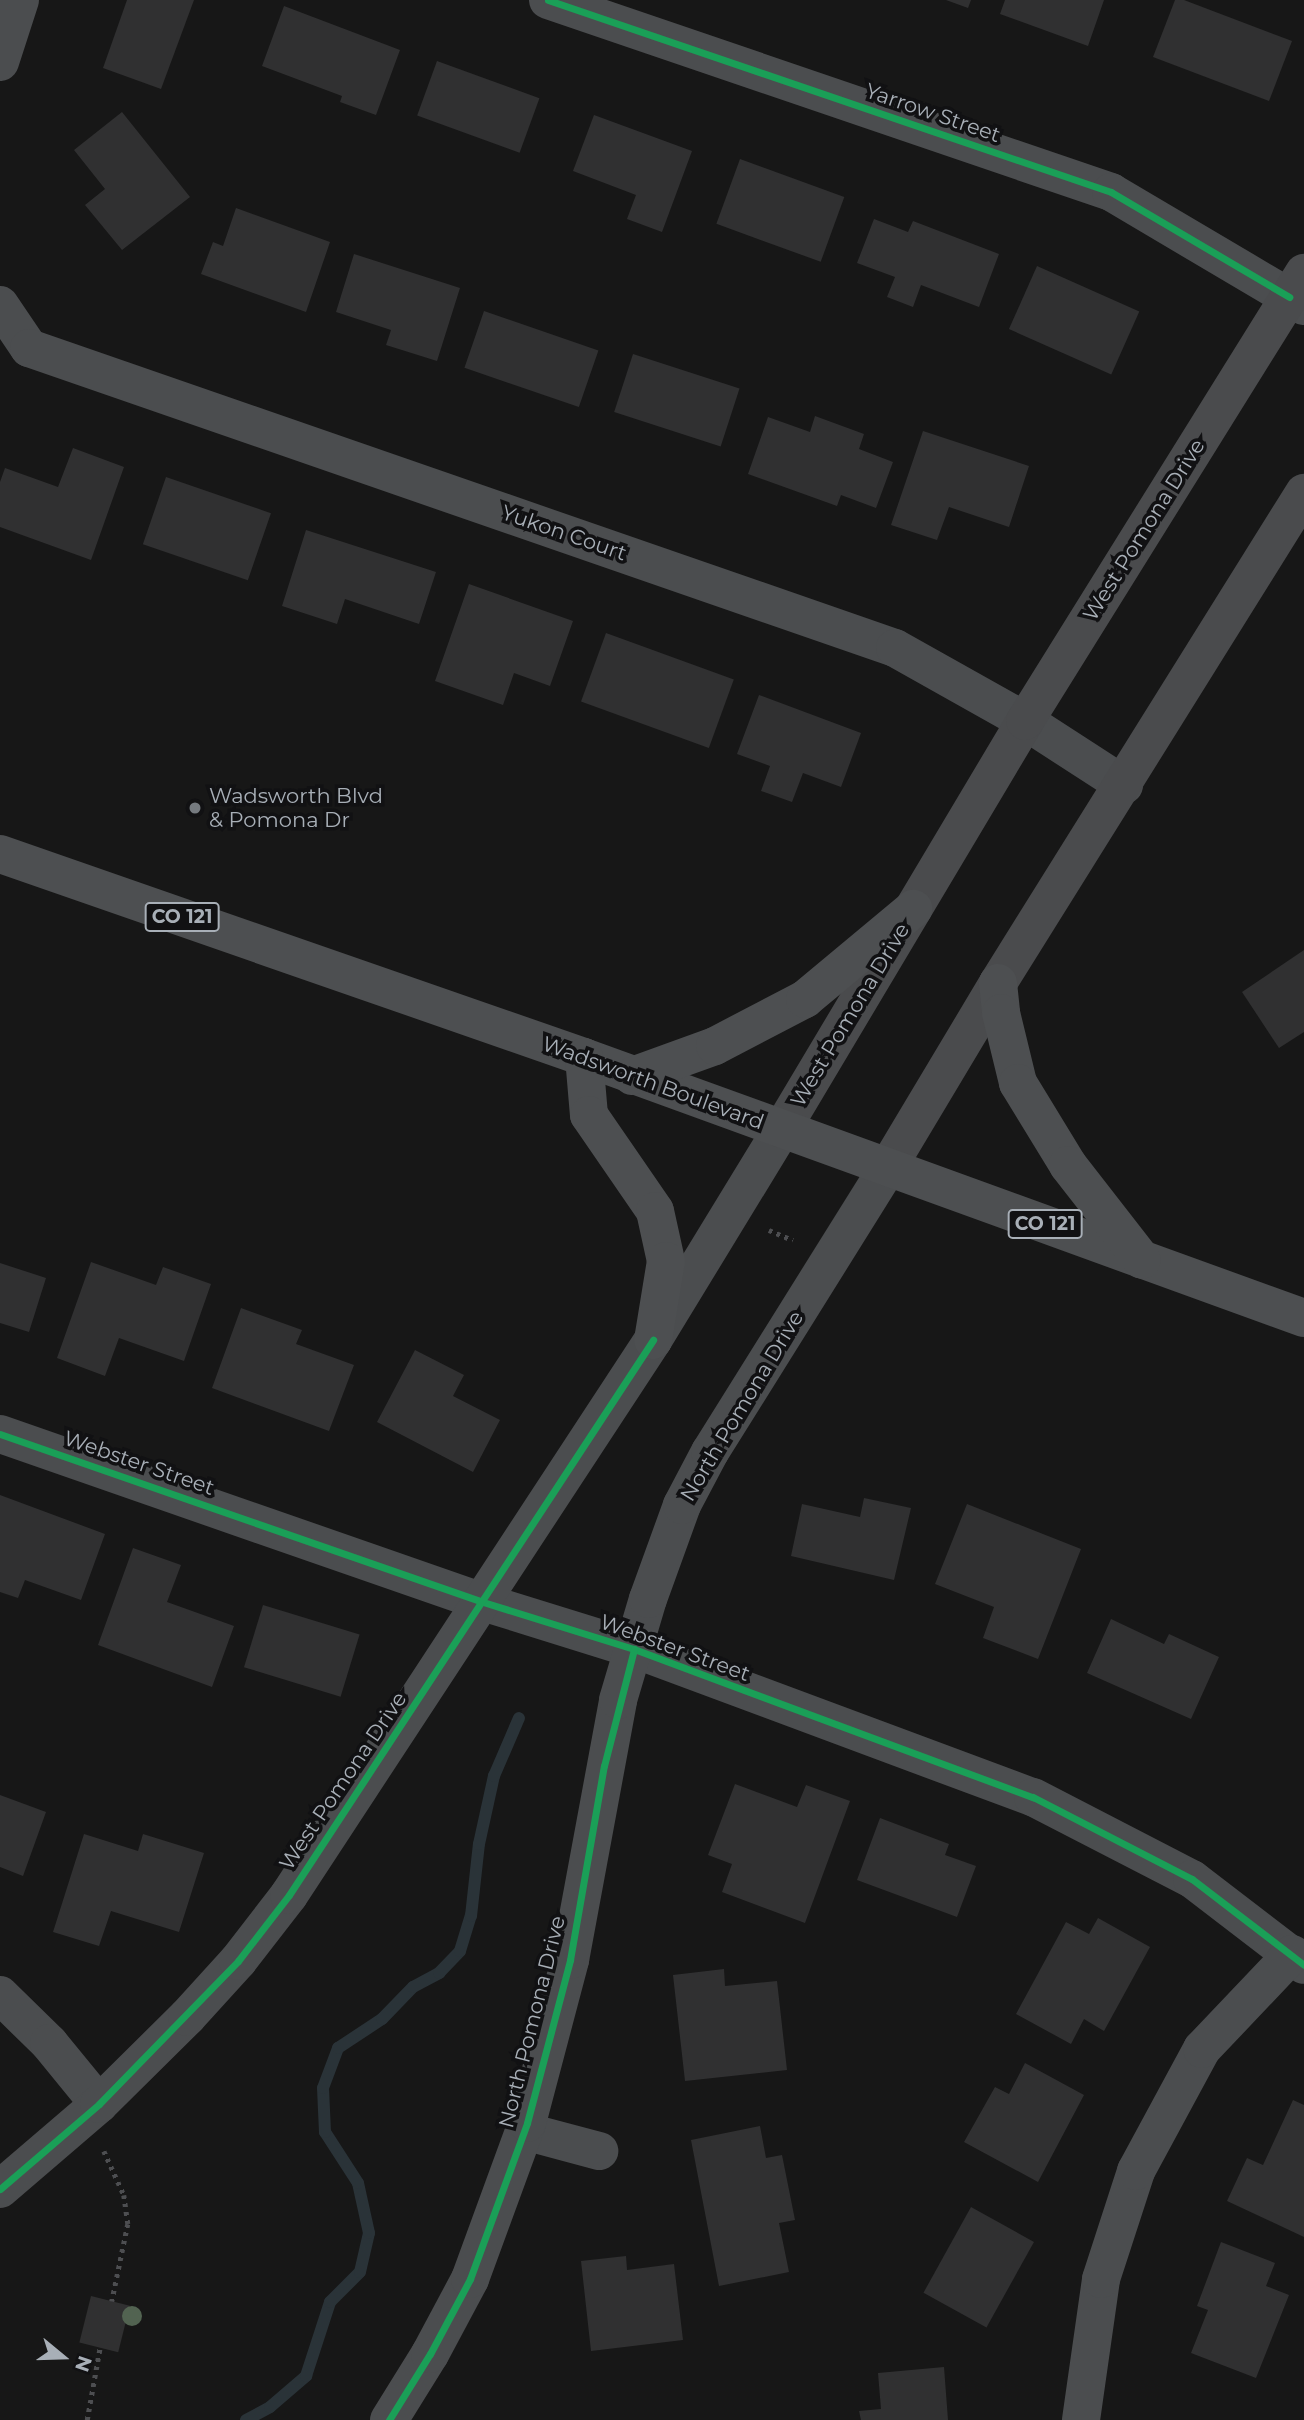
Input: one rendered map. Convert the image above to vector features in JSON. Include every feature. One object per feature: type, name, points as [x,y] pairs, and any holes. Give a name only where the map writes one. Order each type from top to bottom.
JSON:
[{"type":"main road","name":"Wadsworth Boulevard","points":[[0,854],[584,1057],[1304,1318]]},
{"type":"main road","points":[[632,1076],[715,1046],[805,999],[914,909]]},
{"type":"main road","points":[[998,983],[1001,1013],[1018,1083],[1068,1165],[1142,1260]]},
{"type":"main road","points":[[584,1057],[589,1115],[655,1211],[666,1261],[653,1340]]},
{"type":"street","points":[[0,62],[20,0]]},
{"type":"street","name":"Yarrow Street","points":[[548,0],[1111,192],[1299,292]]},
{"type":"street","name":"West Pomona Drive","points":[[0,2189],[90,2111],[187,2017],[238,1961],[280,1906],[483,1602],[653,1340],[1025,720],[1299,292]]},
{"type":"street","name":"Yukon Court","points":[[0,305],[29,348],[895,648],[1025,720],[1124,785]]},
{"type":"street","points":[[998,983],[1304,493]]},
{"type":"street","name":"North Pomona Drive","points":[[388,2420],[429,2354],[470,2279],[524,2131],[570,1960],[604,1766],[634,1649],[682,1505],[710,1452],[888,1167],[998,983]]},
{"type":"street","name":"Webster Street","points":[[0,1434],[483,1602],[634,1649],[1033,1797],[1192,1879],[1298,1960]]},
{"type":"street","points":[[1081,2420],[1101,2279],[1136,2171],[1202,2049],[1298,1960]]},
{"type":"street","points":[[0,1995],[49,2043],[90,2111]]},
{"type":"street","name":"North Pomona Drive","points":[[524,2131],[599,2151]]},
{"type":"path","points":[[758,1226],[794,1241]]},
{"type":"path","points":[[90,2111],[124,2195],[128,2224],[112,2301]]},
{"type":"path","points":[[87,2420],[100,2347]]},
{"type":"building","points":[[127,0],[194,0],[161,89],[103,68]]},
{"type":"building","points":[[946,0],[971,0],[968,8]]},
{"type":"building","points":[[1005,0],[1104,0],[1088,46],[1000,14]]},
{"type":"building","points":[[1175,0],[1184,0],[1292,41],[1269,101],[1153,57]]},
{"type":"building","points":[[284,6],[400,50],[376,115],[340,102],[342,96],[262,66]]},
{"type":"building","points":[[437,61],[539,98],[520,153],[417,116]]},
{"type":"building","points":[[122,112],[190,197],[122,250],[85,205],[105,189],[74,150]]},
{"type":"building","points":[[594,115],[692,151],[662,232],[627,219],[636,195],[573,171]]},
{"type":"building","points":[[740,159],[844,197],[821,262],[716,224]]},
{"type":"building","points":[[236,208],[330,242],[306,312],[201,274],[213,242],[223,246]]},
{"type":"building","points":[[874,219],[908,232],[913,221],[999,254],[979,307],[921,285],[913,307],[887,297],[895,277],[857,263]]},
{"type":"building","points":[[354,254],[460,288],[437,361],[386,345],[391,330],[336,312]]},
{"type":"building","points":[[1037,266],[1139,312],[1111,375],[1009,329]]},
{"type":"building","points":[[484,311],[598,350],[579,407],[464,368]]},
{"type":"building","points":[[633,354],[740,389],[721,447],[614,412]]},
{"type":"building","points":[[815,416],[864,434],[859,449],[893,462],[876,508],[841,495],[837,506],[748,474],[768,417],[810,432]]},
{"type":"building","points":[[923,431],[1029,466],[1009,527],[949,507],[937,540],[891,525]]},
{"type":"building","points":[[73,448],[124,467],[91,560],[0,527],[0,482],[5,468],[58,487]]},
{"type":"building","points":[[166,477],[271,513],[248,580],[143,544]]},
{"type":"building","points":[[306,530],[436,572],[419,624],[345,599],[337,624],[282,606]]},
{"type":"building","points":[[469,584],[573,621],[550,686],[514,673],[503,705],[435,681]]},
{"type":"building","points":[[606,633],[734,680],[709,748],[581,702]]},
{"type":"building","points":[[759,695],[861,733],[841,787],[803,773],[792,802],[761,791],[770,766],[737,754]]},
{"type":"building","points":[[1304,950],[1304,1032],[1279,1048],[1242,992]]},
{"type":"building","points":[[91,1262],[156,1285],[163,1267],[211,1284],[184,1361],[119,1338],[105,1376],[57,1358]]},
{"type":"building","points":[[0,1263],[46,1278],[29,1332],[0,1323]]},
{"type":"building","points":[[241,1308],[302,1330],[296,1344],[354,1365],[329,1431],[212,1388]]},
{"type":"building","points":[[415,1350],[464,1375],[453,1396],[500,1420],[473,1472],[377,1422]]},
{"type":"building","points":[[0,1495],[105,1534],[81,1600],[25,1580],[18,1598],[0,1592]]},
{"type":"building","points":[[864,1498],[911,1508],[894,1580],[791,1556],[802,1504],[860,1517]]},
{"type":"building","points":[[967,1504],[1081,1549],[1038,1659],[983,1638],[994,1607],[935,1584]]},
{"type":"building","points":[[133,1548],[181,1565],[167,1602],[234,1626],[212,1687],[98,1645]]},
{"type":"building","points":[[263,1605],[360,1635],[341,1697],[244,1667]]},
{"type":"building","points":[[1111,1619],[1164,1644],[1169,1634],[1219,1657],[1191,1719],[1087,1673]]},
{"type":"building","points":[[735,1784],[797,1807],[806,1785],[850,1801],[805,1923],[722,1892],[732,1864],[708,1855]]},
{"type":"building","points":[[0,1795],[46,1812],[23,1876],[0,1867]]},
{"type":"building","points":[[880,1818],[949,1844],[945,1855],[976,1866],[957,1917],[857,1880]]},
{"type":"building","points":[[84,1834],[138,1851],[143,1834],[204,1853],[179,1932],[111,1911],[99,1946],[53,1932]]},
{"type":"building","points":[[1098,1918],[1150,1947],[1104,2031],[1084,2019],[1071,2044],[1016,2014],[1066,1922],[1089,1934]]},
{"type":"building","points":[[724,1969],[725,1986],[777,1981],[787,2070],[685,2081],[673,1975]]},
{"type":"building","points":[[1025,2063],[1084,2095],[1038,2182],[964,2142],[995,2087],[1009,2094]]},
{"type":"building","points":[[1293,2100],[1304,2105],[1304,2237],[1227,2201],[1247,2158],[1263,2165]]},
{"type":"building","points":[[760,2126],[766,2158],[782,2155],[795,2220],[779,2223],[789,2272],[719,2286],[691,2140]]},
{"type":"building","points":[[971,2207],[1034,2242],[986,2328],[923,2293]]},
{"type":"building","points":[[1221,2242],[1275,2263],[1266,2286],[1289,2295],[1256,2378],[1191,2353],[1208,2310],[1197,2306]]},
{"type":"building","points":[[626,2256],[627,2270],[674,2264],[683,2340],[591,2351],[581,2261]]},
{"type":"building","points":[[91,2296],[130,2306],[118,2352],[79,2343]]},
{"type":"building","points":[[944,2367],[948,2420],[861,2420],[859,2411],[881,2409],[878,2373]]},
{"type":"waterway","points":[[246,2420],[270,2407],[306,2376],[330,2302],[360,2272],[369,2233],[358,2183],[325,2132],[323,2088],[338,2048],[382,2019],[413,1987],[439,1973],[460,1951],[471,1916],[479,1844],[494,1776],[519,1718]]},
{"type":"cycle path","points":[[548,0],[1111,192],[1289,297]]},
{"type":"cycle path","points":[[0,2189],[99,2104],[238,1961],[289,1895],[653,1340]]},
{"type":"cycle path","points":[[0,1434],[483,1602],[634,1649],[1033,1797],[1192,1879],[1304,1965]]},
{"type":"cycle path","points":[[389,2420],[430,2354],[470,2279],[527,2123],[570,1960],[604,1766],[634,1649]]},
{"type":"place","name":"Wadsworth Blvd & Pomona Dr","points":[[195,808]]}]
